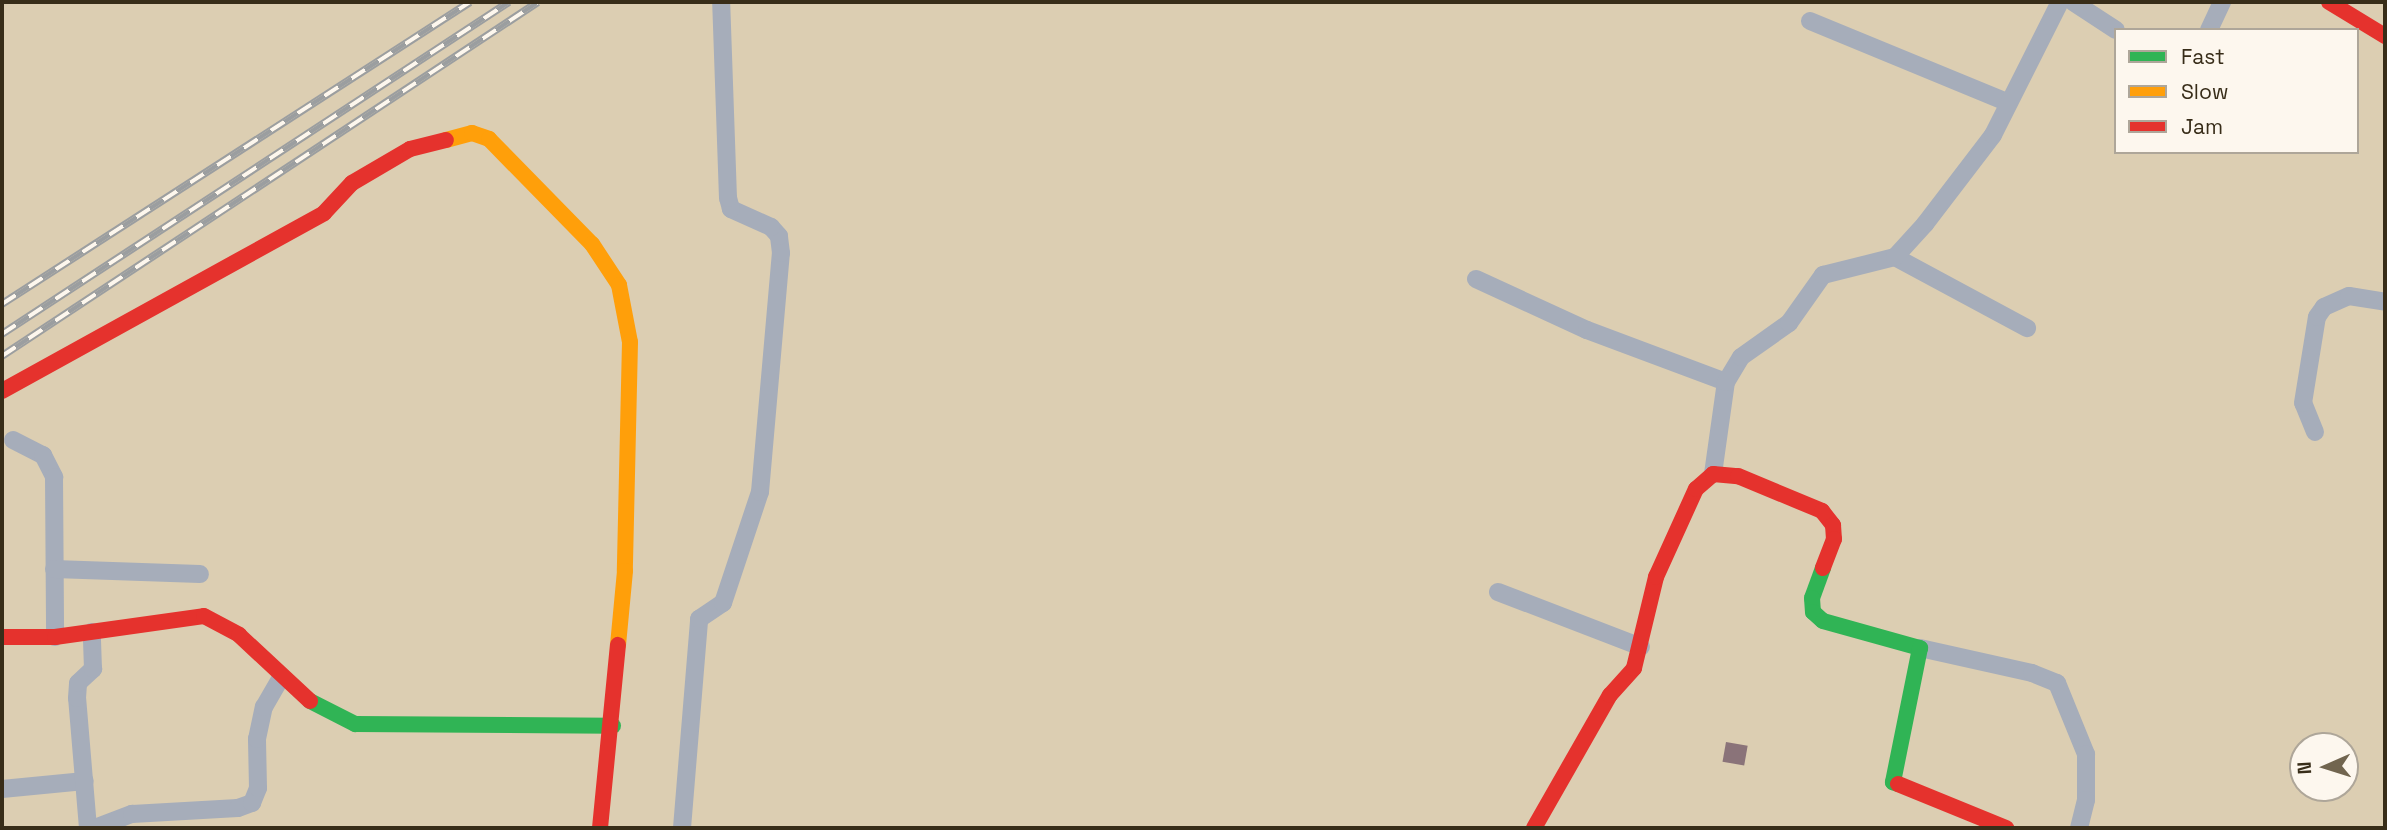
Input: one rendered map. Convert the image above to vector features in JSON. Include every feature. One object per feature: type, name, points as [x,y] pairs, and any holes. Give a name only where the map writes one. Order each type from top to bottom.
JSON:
[{"type":"street","points":[[682,828],[699,619],[723,603],[760,492],[781,253],[779,236],[771,227],[731,209],[728,198],[721,2]]},
{"type":"street","points":[[1534,828],[1610,695],[1634,668],[1656,577],[1677,525],[1696,489],[1713,474],[1726,382],[1741,357],[1789,323],[1823,275],[1895,257],[1993,135],[2060,2],[2114,29]]},
{"type":"street","points":[[2210,28],[2222,2]]},
{"type":"street","points":[[2329,2],[2385,36]]},
{"type":"street","points":[[1810,21],[2009,103]]},
{"type":"street","points":[[2,391],[324,213],[352,183],[411,149],[472,133],[489,139],[564,211],[619,285],[630,341],[625,571],[600,828]]},
{"type":"street","points":[[1895,257],[2027,328]]},
{"type":"street","points":[[1476,279],[1587,330],[1726,382]]},
{"type":"street","points":[[2315,432],[2303,403],[2317,317],[2324,307],[2350,296],[2385,302]]},
{"type":"street","points":[[13,440],[50,463],[55,637]]},
{"type":"street","points":[[1713,474],[1738,476],[1822,511],[1833,525],[1834,540],[1812,598],[1813,612],[1823,621],[1920,648],[2032,673],[2057,682],[2086,754],[2086,800],[2079,828]]},
{"type":"street","points":[[54,569],[200,573]]},
{"type":"street","points":[[1498,592],[1641,647]]},
{"type":"street","points":[[2,638],[55,637],[204,616],[239,635],[281,678],[330,715],[355,724],[612,726]]},
{"type":"street","points":[[92,632],[93,669],[78,683],[77,690],[85,781],[96,828],[132,814],[238,808],[252,803],[258,788],[257,739],[264,707],[281,678]]},
{"type":"street","points":[[1920,648],[1893,782],[2006,828]]},
{"type":"street","points":[[2,789],[85,781]]},
{"type":"building","points":[[1726,742],[1748,746],[1744,766],[1723,762]]},
{"type":"railway","points":[[2,304],[470,2]]},
{"type":"railway","points":[[2,334],[509,2]]},
{"type":"railway","points":[[2,356],[538,2]]},
{"type":"traffic: fast","points":[[1823,568],[1812,598],[1813,612],[1823,621],[1920,648],[1893,782],[1898,784]]},
{"type":"traffic: fast","points":[[310,701],[355,724],[613,726]]},
{"type":"traffic: slow","points":[[446,140],[472,133],[489,139],[592,244],[619,285],[630,342],[625,571],[618,645]]},
{"type":"traffic: jam","points":[[2329,2],[2385,36]]},
{"type":"traffic: jam","points":[[2,391],[324,213],[352,183],[410,149],[446,140]]},
{"type":"traffic: jam","points":[[1534,828],[1610,695],[1634,668],[1656,577],[1696,489],[1713,474],[1738,476],[1822,511],[1833,525],[1834,539],[1823,568]]},
{"type":"traffic: jam","points":[[2,637],[55,637],[204,616],[239,635],[310,701]]},
{"type":"traffic: jam","points":[[600,828],[618,645]]},
{"type":"traffic: jam","points":[[1898,784],[2006,828]]}]
